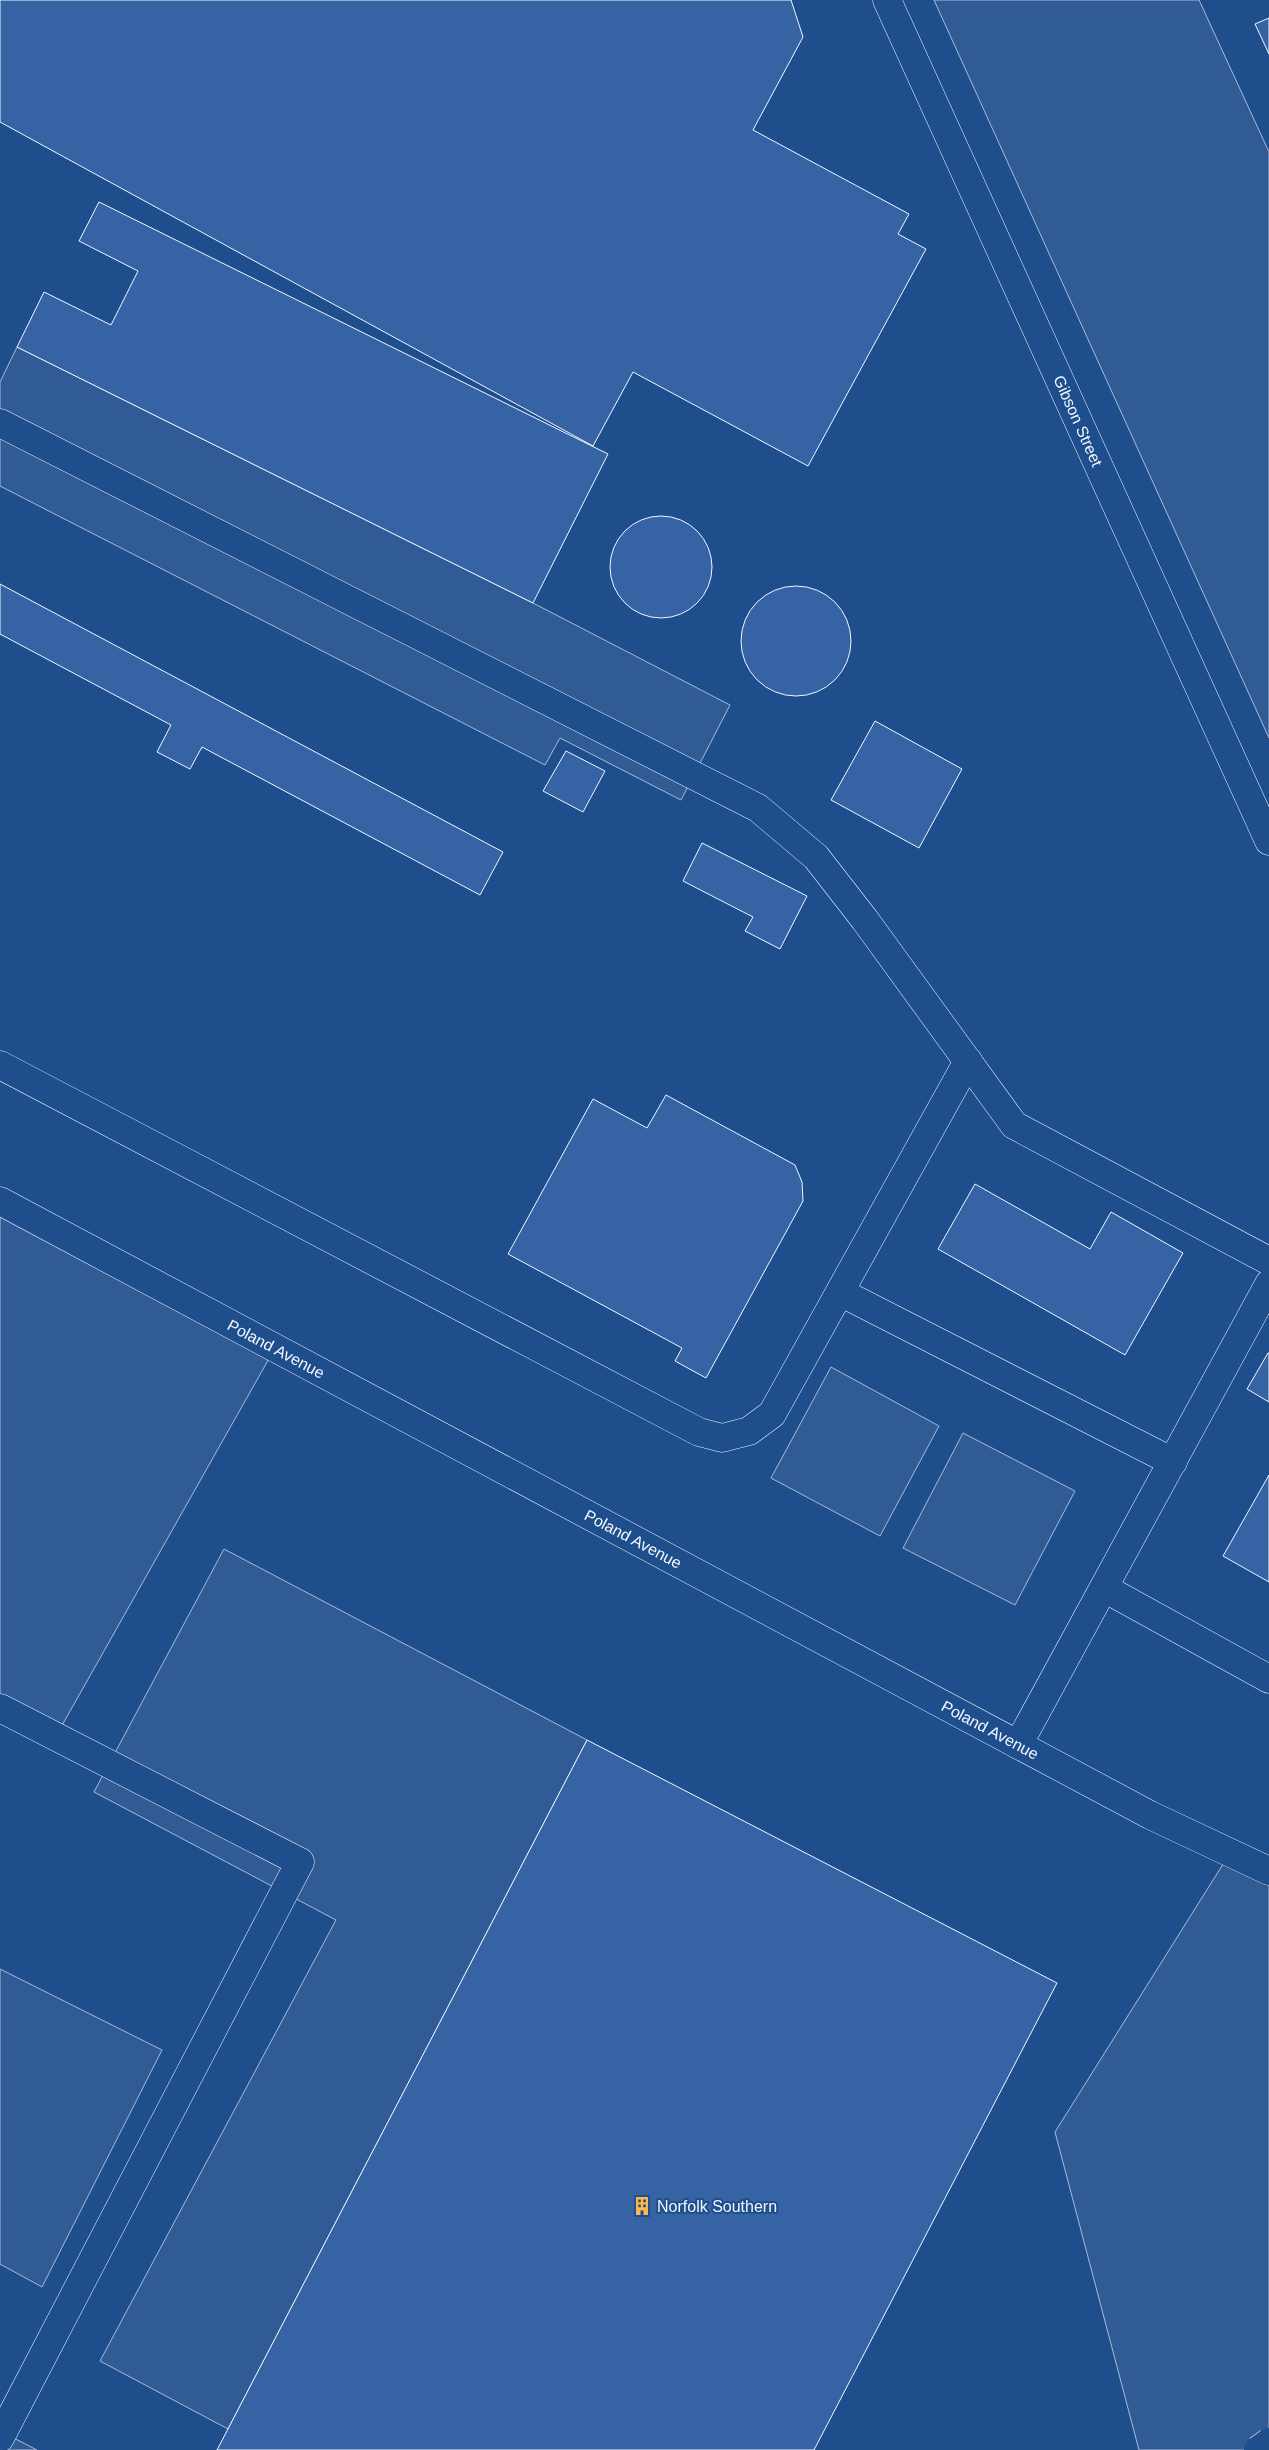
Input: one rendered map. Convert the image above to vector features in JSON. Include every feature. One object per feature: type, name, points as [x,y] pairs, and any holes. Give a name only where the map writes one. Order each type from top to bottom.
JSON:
[{"type":"main road","name":"Gibson Street","points":[[887,0],[1269,841]]},
{"type":"main road","points":[[0,423],[758,808],[816,857],[865,920],[1014,1125],[1269,1261]]},
{"type":"main road","points":[[0,1065],[698,1432],[722,1438],[749,1431],[772,1414],[968,1062]]},
{"type":"main road","name":"Poland Avenue","points":[[0,1201],[1150,1815],[1269,1871]]},
{"type":"main road","points":[[1018,1745],[1269,1284]]},
{"type":"main road","points":[[840,1292],[1173,1462]]},
{"type":"main road","points":[[1104,1588],[1269,1679]]},
{"type":"main road","points":[[0,1708],[300,1862],[0,2438]]},
{"type":"main road","points":[[1260,2450],[1269,2441]]},
{"type":"shaded area","points":[[934,0],[1199,0],[1269,152],[1269,738]]},
{"type":"shaded area","points":[[17,347],[533,603],[730,705],[681,800],[560,738],[545,765],[0,486],[0,382]]},
{"type":"shaded area","points":[[0,1201],[275,1348],[56,1736],[0,1708]]},
{"type":"shaded area","points":[[831,1367],[939,1426],[880,1536],[771,1478]]},
{"type":"shaded area","points":[[963,1433],[1075,1491],[1015,1605],[903,1548]]},
{"type":"shaded area","points":[[224,1549],[587,1740],[228,2429],[100,2361],[336,1920],[94,1792]]},
{"type":"shaded area","points":[[1230,1853],[1269,1871],[1269,2441],[1261,2450],[1139,2450],[1055,2132]]},
{"type":"shaded area","points":[[0,1969],[162,2050],[42,2287],[0,2264]]},
{"type":"shaded area","points":[[0,2431],[37,2450],[0,2450]]},
{"type":"building","points":[[0,0],[791,0],[803,37],[753,130],[909,214],[898,234],[926,249],[808,466],[633,372],[593,446],[0,122]]},
{"type":"building","points":[[1269,18],[1269,54],[1255,24]]},
{"type":"building","points":[[99,202],[608,454],[533,603],[17,347],[44,292],[111,325],[138,271],[79,241]]},
{"type":"building","points":[[661,516],[681,520],[697,531],[708,547],[712,567],[708,587],[697,603],[681,614],[661,618],[641,614],[625,603],[614,587],[610,567],[614,547],[625,531],[641,520]]},
{"type":"building","points":[[0,584],[503,852],[480,895],[202,747],[190,769],[157,752],[171,725],[0,634]]},
{"type":"building","points":[[796,586],[807,587],[817,591],[835,602],[846,620],[850,630],[850,652],[846,662],[835,680],[817,691],[807,695],[796,696],[785,695],[775,691],[757,680],[746,662],[742,652],[741,641],[742,630],[746,620],[757,602],[775,591],[785,587]]},
{"type":"building","points":[[875,721],[962,769],[919,848],[831,800]]},
{"type":"building","points":[[566,751],[605,771],[583,812],[543,791]]},
{"type":"building","points":[[702,843],[807,896],[780,949],[745,931],[753,917],[683,881]]},
{"type":"building","points":[[666,1095],[795,1165],[802,1182],[803,1201],[706,1378],[675,1361],[682,1348],[508,1254],[593,1099],[647,1128]]},
{"type":"building","points":[[975,1184],[1090,1249],[1111,1212],[1183,1253],[1125,1355],[938,1249]]},
{"type":"building","points":[[1269,1353],[1269,1402],[1247,1389]]},
{"type":"building","points":[[1269,1475],[1269,1582],[1223,1556]]},
{"type":"building","name":"Norfolk Southern","points":[[587,1740],[1057,1983],[814,2450],[217,2450]]},
{"type":"place","name":"Norfolk Southern","points":[[642,2206]]}]
